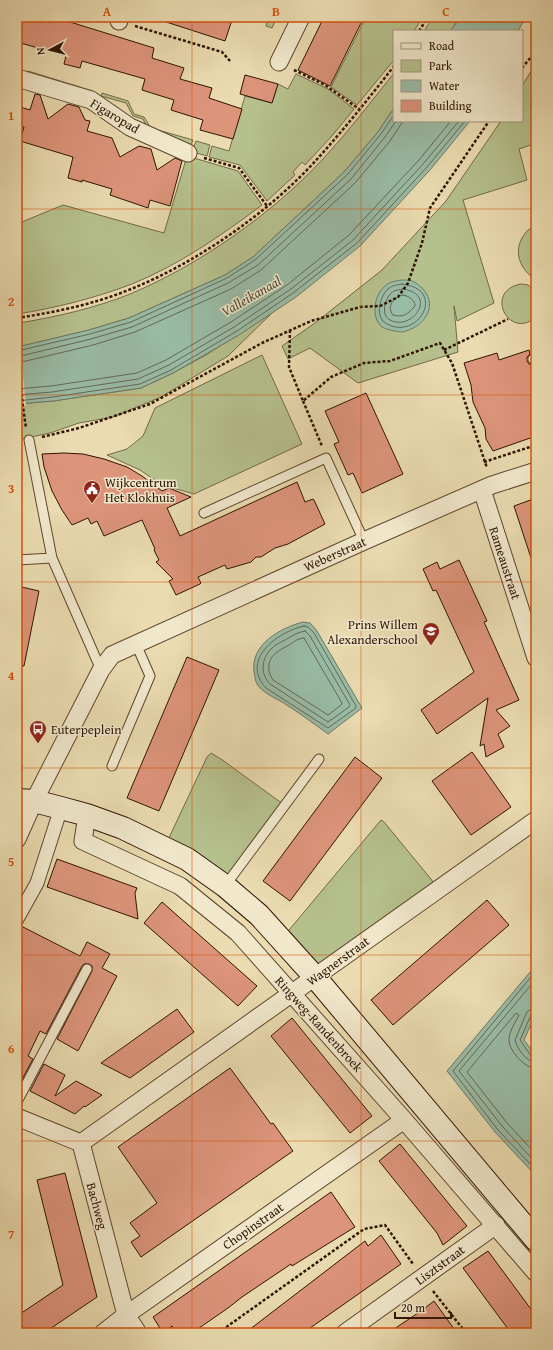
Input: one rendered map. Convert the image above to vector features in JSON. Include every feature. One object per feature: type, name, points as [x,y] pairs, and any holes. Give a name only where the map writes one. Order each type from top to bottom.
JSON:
[{"type":"main road","name":"Ringweg-Randenbroek","points":[[25,801],[87,815],[123,828],[187,859],[225,886],[259,915],[315,977],[536,1240]]},
{"type":"street","points":[[279,62],[301,17]]},
{"type":"street","name":"Figaropad","points":[[17,78],[91,100],[130,127],[188,153]]},
{"type":"street","name":"Weberstraat","points":[[25,801],[101,670],[112,656],[364,541],[487,488],[536,471]]},
{"type":"street","name":"Rameaustraat","points":[[487,488],[532,635],[536,658]]},
{"type":"street","points":[[17,839],[25,801]]},
{"type":"street","points":[[17,919],[37,883],[61,808]]},
{"type":"street","name":"Ringweg-Randenbroek","points":[[87,815],[83,841],[180,886],[238,933],[404,1120],[536,1273]]},
{"type":"street","name":"Wagnerstraat","points":[[80,1143],[536,820]]},
{"type":"street","points":[[17,1117],[80,1143]]},
{"type":"street","name":"Chopinstraat","points":[[103,1333],[126,1315],[404,1120]]},
{"type":"street","name":"Bachweg","points":[[80,1143],[126,1315],[138,1333]]},
{"type":"street","name":"Lisztstraat","points":[[345,1333],[496,1225]]},
{"type":"lane","points":[[29,440],[52,558],[101,670]]},
{"type":"lane","points":[[204,513],[326,458],[364,541]]},
{"type":"lane","points":[[17,560],[52,558]]},
{"type":"lane","points":[[112,766],[150,676],[136,644]]},
{"type":"lane","points":[[225,886],[319,759]]},
{"type":"lane","points":[[17,1102],[87,969]]},
{"type":"path","points":[[420,30],[428,17]]},
{"type":"path","points":[[120,19],[222,52],[230,61]]},
{"type":"path","points":[[523,67],[536,50]]},
{"type":"path","points":[[279,62],[325,85],[359,109]]},
{"type":"path","points":[[17,318],[40,315],[83,305],[131,289],[204,251],[267,206],[319,158],[393,67]]},
{"type":"path","points":[[17,344],[23,407],[29,440],[79,428],[150,404],[262,343],[311,321],[360,306],[380,306],[398,297],[408,283],[422,243],[430,208],[488,122]]},
{"type":"path","points":[[188,153],[239,168],[267,206]]},
{"type":"path","points":[[444,350],[508,319]]},
{"type":"path","points":[[290,330],[289,367],[326,458]]},
{"type":"path","points":[[303,401],[331,377],[364,363],[390,361],[440,343],[452,363],[484,462],[487,488]]},
{"type":"path","points":[[484,462],[536,445]]},
{"type":"path","points":[[218,1333],[364,1229],[385,1225],[423,1278],[466,1333]]},
{"type":"green space","points":[[268,17],[277,17],[272,28],[266,26]]},
{"type":"green space","points":[[366,17],[423,17],[415,30],[393,30],[393,61],[357,105],[331,87]]},
{"type":"green space","points":[[433,17],[461,17],[451,30],[425,30]]},
{"type":"green space","points":[[536,63],[536,143],[519,149],[527,180],[463,200],[494,303],[457,321],[454,306],[458,352],[358,383],[310,348],[288,359],[282,346],[315,323],[382,270],[446,201],[500,122],[523,122],[523,84]]},
{"type":"green space","points":[[28,71],[93,91],[92,93],[27,74]]},
{"type":"green space","points":[[296,74],[328,89],[354,109],[305,165],[302,162],[293,172],[295,175],[267,201],[240,165],[209,157],[212,146],[229,151],[245,96],[272,103],[278,84],[288,89]]},
{"type":"green space","points":[[393,74],[393,110],[378,132],[344,172],[253,257],[225,275],[129,318],[89,330],[22,346],[22,335],[19,323],[75,312],[130,294],[156,282],[208,253],[258,218],[281,199],[323,159]]},
{"type":"green space","points":[[102,93],[128,101],[134,114],[144,117],[151,128],[193,140],[191,145],[194,146],[196,141],[210,145],[207,156],[183,149],[149,131],[143,119],[133,116],[126,103],[101,96]]},
{"type":"green space","points":[[187,156],[238,171],[262,205],[200,249],[167,268],[132,284],[61,306],[17,314],[17,224],[63,205],[164,233]]},
{"type":"green space","points":[[536,224],[536,280],[528,274],[523,267],[518,252],[519,244],[523,237],[528,230]]},
{"type":"green space","points":[[521,284],[528,285],[536,291],[536,317],[526,323],[517,323],[509,319],[504,312],[502,304],[504,295],[510,288]]},
{"type":"green space","points":[[273,312],[228,356],[161,397],[113,417],[79,423],[50,433],[17,440],[17,404],[53,401],[141,388],[206,355]]},
{"type":"green space","points":[[262,355],[302,444],[194,494],[162,485],[140,470],[107,455],[127,449],[143,436],[155,408]]},
{"type":"green space","points":[[211,753],[283,804],[224,880],[167,842],[207,757]]},
{"type":"green space","points":[[381,820],[435,884],[321,968],[284,936]]},
{"type":"water","points":[[461,17],[526,17],[519,30],[451,30]]},
{"type":"water","name":"Valleikanaal","points":[[393,110],[393,122],[469,122],[430,170],[360,246],[296,297],[239,335],[173,373],[141,388],[53,401],[17,404],[17,347],[89,330],[129,318],[225,275],[253,257],[344,172],[378,132]]},
{"type":"water","points":[[402,280],[413,281],[416,283],[421,287],[429,300],[428,313],[424,319],[419,324],[405,332],[394,331],[382,327],[376,318],[375,313],[376,302],[380,292],[387,284]]},
{"type":"water","points":[[303,622],[310,623],[317,631],[362,708],[328,734],[265,692],[259,687],[255,680],[254,662],[262,646],[276,633]]},
{"type":"water","points":[[536,965],[536,1013],[524,1040],[536,1056],[536,1176],[495,1132],[447,1071]]},
{"type":"pier","points":[[17,345],[20,345],[26,406],[20,406],[17,373]]},
{"type":"building","points":[[17,17],[54,17],[154,48],[152,58],[184,68],[180,79],[212,88],[209,98],[242,109],[233,139],[200,130],[203,120],[171,110],[174,100],[142,90],[145,79],[82,61],[80,68],[64,64],[66,56],[17,42]]},
{"type":"building","points":[[161,17],[233,17],[225,41],[160,20]]},
{"type":"building","points":[[324,17],[364,17],[330,86],[298,70]]},
{"type":"building","points":[[245,75],[278,84],[272,103],[240,94]]},
{"type":"building","points":[[35,94],[40,95],[48,119],[68,104],[79,107],[85,120],[90,121],[87,131],[112,138],[120,157],[139,146],[151,149],[157,170],[175,158],[182,161],[170,206],[150,200],[148,208],[110,195],[112,189],[82,180],[82,182],[68,178],[73,157],[20,141],[24,127],[17,125],[17,117],[20,107],[30,110]]},
{"type":"building","points":[[529,350],[530,354],[527,357],[527,361],[529,364],[533,365],[536,372],[536,436],[493,451],[486,439],[485,428],[473,402],[471,385],[464,363],[497,353],[499,360]]},
{"type":"building","points":[[366,393],[403,474],[362,493],[353,473],[348,475],[334,444],[339,442],[325,411]]},
{"type":"building","points":[[42,454],[83,454],[104,459],[127,467],[162,491],[169,488],[191,497],[167,508],[180,536],[297,482],[305,502],[314,500],[325,524],[288,544],[275,548],[261,557],[256,557],[251,562],[227,569],[225,565],[198,577],[201,583],[200,584],[176,595],[169,581],[173,579],[156,562],[159,560],[142,520],[104,536],[97,521],[91,524],[88,518],[72,525],[52,491],[44,467]]},
{"type":"building","points":[[536,498],[536,563],[533,564],[514,506]]},
{"type":"building","points":[[459,560],[487,621],[484,622],[519,700],[496,710],[510,726],[498,734],[504,747],[486,757],[484,744],[480,746],[488,698],[437,734],[421,710],[474,672],[436,590],[433,591],[423,569],[437,562],[440,569]]},
{"type":"building","points":[[17,586],[39,591],[24,666],[17,665]]},
{"type":"building","points":[[187,657],[219,670],[159,811],[127,798]]},
{"type":"building","points":[[472,752],[511,807],[471,835],[432,781]]},
{"type":"building","points":[[355,757],[382,778],[290,901],[263,881]]},
{"type":"building","points":[[57,859],[137,888],[135,893],[138,919],[47,887]]},
{"type":"building","points":[[487,900],[509,925],[393,1025],[371,1000]]},
{"type":"building","points":[[162,902],[257,986],[238,1006],[144,923]]},
{"type":"building","points":[[21,926],[80,956],[87,942],[110,954],[102,968],[117,976],[78,1051],[57,1039],[92,971],[92,966],[89,964],[84,964],[82,966],[46,1034],[40,1031],[28,1056],[33,1059],[19,1085],[17,1084],[17,927]]},
{"type":"building","points":[[177,1009],[194,1032],[130,1078],[101,1063]]},
{"type":"building","points":[[292,1018],[372,1116],[350,1133],[271,1036]]},
{"type":"building","points":[[44,1064],[65,1075],[55,1096],[76,1081],[102,1095],[85,1107],[84,1106],[75,1114],[30,1091]]},
{"type":"building","points":[[230,1068],[293,1151],[141,1257],[131,1242],[140,1236],[130,1223],[157,1203],[118,1147]]},
{"type":"building","points":[[400,1144],[467,1226],[443,1245],[437,1233],[379,1161]]},
{"type":"building","points":[[65,1173],[97,1297],[44,1333],[17,1333],[17,1316],[63,1285],[37,1180]]},
{"type":"building","points":[[331,1192],[355,1227],[292,1266],[291,1264],[192,1333],[177,1333],[172,1326],[163,1333],[153,1317]]},
{"type":"building","points":[[381,1235],[401,1264],[303,1333],[245,1333],[365,1241],[368,1246]]},
{"type":"building","points":[[488,1251],[536,1316],[536,1333],[511,1333],[463,1268]]},
{"type":"building","points":[[434,1301],[457,1333],[388,1333],[421,1311]]},
{"type":"place","name":"Wijkcentrum Het Klokhuis","points":[[92,504]]},
{"type":"place","name":"Prins Willem Alexanderschool","points":[[431,646]]},
{"type":"place","name":"Euterpeplein","points":[[38,744]]}]
